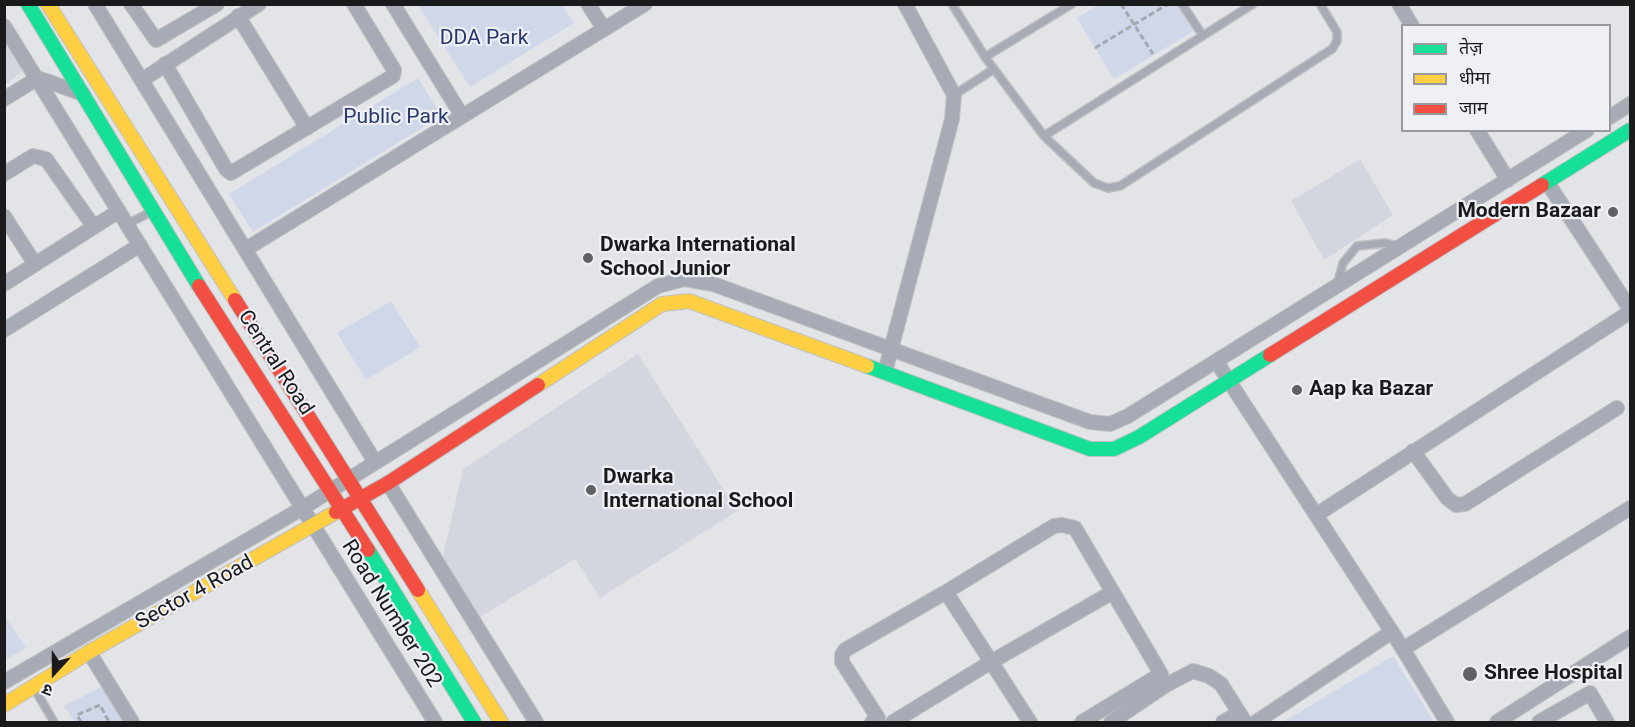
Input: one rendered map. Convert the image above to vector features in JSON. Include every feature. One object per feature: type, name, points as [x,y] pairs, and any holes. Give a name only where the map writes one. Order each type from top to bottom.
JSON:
[{"type":"street","name":"Central Road","points":[[28,4],[154,211],[331,489],[474,723]]},
{"type":"street","name":"Central Road","points":[[48,4],[501,723]]},
{"type":"street","points":[[95,4],[375,462]]},
{"type":"street","points":[[131,4],[156,40],[217,4]]},
{"type":"street","points":[[142,80],[259,4]]},
{"type":"street","points":[[165,64],[226,169],[231,173],[393,76],[394,70],[354,4]]},
{"type":"street","points":[[393,4],[462,116]]},
{"type":"street","points":[[588,4],[604,29]]},
{"type":"street","points":[[246,249],[645,4]]},
{"type":"street","points":[[885,372],[952,118],[954,95],[905,4]]},
{"type":"street","points":[[1399,4],[1411,24]]},
{"type":"street","points":[[238,16],[307,128]]},
{"type":"street","name":"Road Number 202","points":[[4,26],[435,723]]},
{"type":"street","points":[[5,98],[38,78],[82,93]]},
{"type":"street","points":[[1611,116],[1630,104]]},
{"type":"street","name":"Sector 4 Road","points":[[4,705],[89,652],[313,528],[388,483],[662,304],[689,301],[714,308],[1090,449],[1114,449],[1139,437],[1630,130]]},
{"type":"street","points":[[1478,132],[1508,180]]},
{"type":"street","name":"Sector 4 Road","points":[[4,682],[301,509],[658,286],[684,279],[713,284],[1090,422],[1110,424],[1128,416],[1584,132]]},
{"type":"street","points":[[4,174],[33,156],[46,159],[94,227]]},
{"type":"street","points":[[1316,515],[1630,310],[1547,182]]},
{"type":"street","points":[[4,284],[119,212]]},
{"type":"street","points":[[4,216],[35,264]]},
{"type":"street","points":[[4,330],[140,245]]},
{"type":"street","points":[[1216,361],[1390,633],[1403,649],[1447,723]]},
{"type":"street","points":[[1413,451],[1447,498],[1456,505],[1465,504],[1617,408]]},
{"type":"street","points":[[388,483],[536,723]]},
{"type":"street","points":[[1403,649],[1630,508]]},
{"type":"street","points":[[877,721],[842,662],[845,650],[946,592],[1053,526],[1062,525],[1075,528],[1163,680]]},
{"type":"street","points":[[946,592],[1030,723]]},
{"type":"street","points":[[893,723],[991,662],[1111,593]]},
{"type":"street","points":[[1256,723],[1390,633]]},
{"type":"street","points":[[1497,723],[1630,637]]},
{"type":"street","points":[[89,652],[132,723]]},
{"type":"street","points":[[1082,723],[1163,680],[1193,671],[1209,676],[1221,684],[1242,718],[1223,723]]},
{"type":"street","points":[[1111,723],[1163,680]]},
{"type":"street","points":[[1539,723],[1590,693],[1607,723]]},
{"type":"lane","points":[[952,4],[985,57],[1044,136],[1094,183],[1108,188],[1120,186],[1332,49],[1337,41],[1337,32],[1320,4]]},
{"type":"lane","points":[[985,57],[1072,4]]},
{"type":"lane","points":[[1182,4],[1203,36]]},
{"type":"lane","points":[[1044,136],[1253,4]]},
{"type":"lane","points":[[954,95],[994,69]]},
{"type":"lane","points":[[127,224],[154,211]]},
{"type":"lane","points":[[1336,287],[1343,263],[1357,246],[1385,243],[1400,247]]},
{"type":"lane","points":[[34,687],[54,723]]},
{"type":"path","points":[[1121,4],[1159,63]]},
{"type":"path","points":[[1095,48],[1168,4]]},
{"type":"path","points":[[81,723],[77,715],[100,705],[109,723]]},
{"type":"shaded area","points":[[4,37],[25,69],[5,85],[4,85]]},
{"type":"shaded area","points":[[1360,159],[1393,215],[1324,260],[1291,201]]},
{"type":"shaded area","name":"Dwarka International School","points":[[638,354],[737,511],[600,598],[575,559],[477,619],[442,560],[463,469]]},
{"type":"green space","name":"DDA Park","points":[[418,5],[562,5],[574,23],[470,87]]},
{"type":"green space","points":[[1098,5],[1179,5],[1195,30],[1114,79],[1077,18]]},
{"type":"green space","name":"Public Park","points":[[418,78],[441,116],[253,232],[229,194]]},
{"type":"green space","points":[[391,301],[420,347],[366,380],[337,333]]},
{"type":"green space","points":[[4,615],[26,648],[5,660],[4,660]]},
{"type":"green space","points":[[1393,656],[1434,722],[1283,722]]},
{"type":"green space","points":[[103,686],[125,722],[75,722],[64,706]]},
{"type":"traffic: fast","points":[[28,4],[199,286]]},
{"type":"traffic: fast","points":[[1542,185],[1630,130]]},
{"type":"traffic: fast","points":[[867,366],[1090,449],[1114,449],[1139,437],[1270,355]]},
{"type":"traffic: fast","points":[[368,550],[474,722]]},
{"type":"traffic: slow","points":[[48,4],[235,300]]},
{"type":"traffic: slow","points":[[538,385],[662,304],[689,301],[867,366]]},
{"type":"traffic: slow","points":[[4,705],[89,652],[336,512]]},
{"type":"traffic: slow","points":[[418,590],[501,722]]},
{"type":"traffic: jam","points":[[1270,355],[1542,185]]},
{"type":"traffic: jam","points":[[199,286],[368,550]]},
{"type":"traffic: jam","points":[[235,300],[418,590]]},
{"type":"traffic: jam","points":[[336,512],[388,483],[538,385]]},
{"type":"place","name":"Modern Bazaar","points":[[1613,212]]},
{"type":"place","name":"Dwarka International School Junior","points":[[588,258]]},
{"type":"place","name":"Aap ka Bazar","points":[[1297,390]]},
{"type":"place","name":"Dwarka International School","points":[[591,490]]},
{"type":"place","name":"Shree Hospital","points":[[1470,674]]}]
